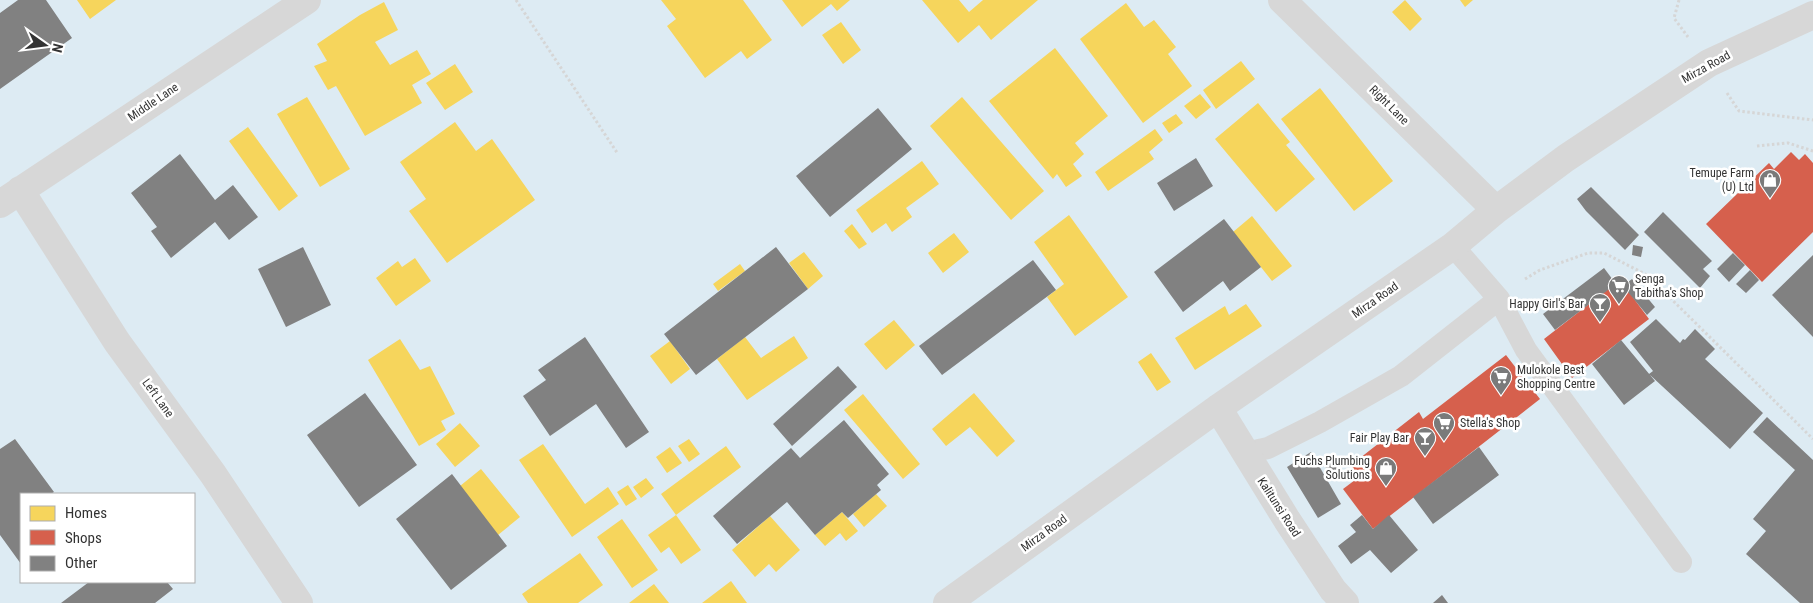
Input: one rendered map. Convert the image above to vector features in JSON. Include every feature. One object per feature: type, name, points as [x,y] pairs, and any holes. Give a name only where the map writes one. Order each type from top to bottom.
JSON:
[{"type":"street","name":"Middle Lane","points":[[10,197],[307,0]]},
{"type":"street","name":"Right Lane","points":[[1282,0],[1496,210]]},
{"type":"street","name":"Mirza Road","points":[[947,603],[1218,408],[1453,246],[1496,210],[1566,158],[1708,64],[1813,15]]},
{"type":"street","name":"Left Lane","points":[[10,197],[213,474],[299,603]]},
{"type":"street","name":"Kalitunsi Road","points":[[1218,408],[1245,454],[1333,590],[1345,603]]},
{"type":"lane","points":[[1453,246],[1498,299],[1526,350],[1681,562]]},
{"type":"lane","points":[[1245,454],[1277,444],[1401,376],[1498,299]]},
{"type":"path","points":[[516,0],[618,154]]},
{"type":"path","points":[[1757,146],[1788,143],[1813,151]]},
{"type":"path","points":[[1498,299],[1540,270],[1588,253],[1604,253],[1647,275],[1813,439]]},
{"type":"shaded area","points":[[0,0],[1813,0],[1813,603],[0,603]]},
{"type":"building: Homes","points":[[77,0],[116,0],[90,19]]},
{"type":"building: Homes","points":[[661,0],[743,0],[772,40],[747,59],[741,51],[705,78],[667,26],[676,19]]},
{"type":"building: Homes","points":[[782,0],[850,0],[837,11],[831,4],[802,27]]},
{"type":"building: Homes","points":[[922,0],[959,0],[969,12],[983,0],[1038,0],[991,40],[979,25],[958,43]]},
{"type":"building: Homes","points":[[1405,0],[1422,19],[1410,31],[1392,12]]},
{"type":"building: Homes","points":[[1460,0],[1473,0],[1465,7]]},
{"type":"building: Homes","points":[[384,2],[398,30],[375,42],[390,65],[417,50],[431,74],[412,85],[422,103],[365,136],[336,86],[328,90],[314,66],[327,61],[317,44],[360,15]]},
{"type":"building: Homes","points":[[1126,3],[1144,27],[1154,20],[1176,47],[1168,54],[1192,86],[1143,123],[1080,39]]},
{"type":"building: Homes","points":[[841,22],[861,50],[843,64],[822,35]]},
{"type":"building: Homes","points":[[1055,48],[1108,116],[1075,143],[1084,154],[1073,164],[1082,176],[1066,187],[1057,174],[1053,179],[989,101]]},
{"type":"building: Homes","points":[[1241,61],[1255,79],[1216,109],[1203,90]]},
{"type":"building: Homes","points":[[455,64],[473,92],[445,110],[426,83]]},
{"type":"building: Homes","points":[[1320,88],[1393,181],[1354,211],[1281,119]]},
{"type":"building: Homes","points":[[1200,94],[1211,107],[1196,119],[1184,106]]},
{"type":"building: Homes","points":[[307,97],[350,169],[320,187],[277,114]]},
{"type":"building: Homes","points":[[962,97],[1044,191],[1011,220],[930,126]]},
{"type":"building: Homes","points":[[1258,103],[1290,142],[1286,145],[1315,179],[1276,212],[1215,139]]},
{"type":"building: Homes","points":[[1176,114],[1183,123],[1169,133],[1162,123]]},
{"type":"building: Homes","points":[[455,122],[476,151],[492,139],[535,200],[447,263],[409,211],[426,199],[400,162]]},
{"type":"building: Homes","points":[[248,127],[298,196],[279,211],[229,141]]},
{"type":"building: Homes","points":[[1155,129],[1163,140],[1149,152],[1154,159],[1108,191],[1095,172]]},
{"type":"building: Homes","points":[[922,161],[939,184],[906,208],[912,217],[892,232],[886,223],[872,233],[856,210]]},
{"type":"building: Homes","points":[[1069,215],[1128,297],[1075,336],[1047,297],[1064,284],[1034,242]]},
{"type":"building: Homes","points":[[1252,216],[1292,266],[1272,281],[1233,232]]},
{"type":"building: Homes","points":[[852,224],[867,244],[859,249],[844,231]]},
{"type":"building: Homes","points":[[954,233],[969,252],[943,273],[928,253]]},
{"type":"building: Homes","points":[[804,252],[823,276],[808,289],[789,263]]},
{"type":"building: Homes","points":[[415,258],[431,281],[396,306],[376,278],[398,261],[402,267]]},
{"type":"building: Homes","points":[[740,264],[745,271],[718,291],[713,284]]},
{"type":"building: Homes","points":[[1246,304],[1262,326],[1195,370],[1175,338],[1225,306],[1229,315]]},
{"type":"building: Homes","points":[[894,320],[915,345],[886,370],[864,344]]},
{"type":"building: Homes","points":[[794,336],[808,358],[747,400],[717,359],[745,337],[761,358]]},
{"type":"building: Homes","points":[[400,339],[420,370],[430,366],[455,414],[441,421],[446,430],[419,446],[368,360]]},
{"type":"building: Homes","points":[[670,341],[690,369],[671,384],[650,356]]},
{"type":"building: Homes","points":[[1151,353],[1171,382],[1157,391],[1138,362]]},
{"type":"building: Homes","points":[[974,393],[1015,441],[997,457],[970,427],[946,446],[932,429]]},
{"type":"building: Homes","points":[[863,394],[920,464],[903,479],[844,410]]},
{"type":"building: Homes","points":[[460,423],[480,446],[455,467],[436,444]]},
{"type":"building: Homes","points":[[689,439],[700,454],[689,462],[678,446]]},
{"type":"building: Homes","points":[[543,444],[585,504],[608,487],[619,504],[572,537],[519,460]]},
{"type":"building: Homes","points":[[726,446],[741,467],[676,515],[661,494]]},
{"type":"building: Homes","points":[[670,447],[682,463],[667,473],[656,457]]},
{"type":"building: Homes","points":[[481,469],[520,517],[498,535],[460,486]]},
{"type":"building: Homes","points":[[646,478],[654,488],[641,498],[633,487]]},
{"type":"building: Homes","points":[[628,485],[637,499],[626,506],[617,492]]},
{"type":"building: Homes","points":[[876,494],[887,506],[864,527],[853,514]]},
{"type":"building: Homes","points":[[842,512],[858,531],[846,541],[840,533],[825,546],[815,535]]},
{"type":"building: Homes","points":[[676,515],[701,550],[681,564],[669,547],[661,553],[648,535]]},
{"type":"building: Homes","points":[[770,516],[800,550],[776,572],[769,564],[755,577],[732,550]]},
{"type":"building: Homes","points":[[622,519],[658,570],[632,588],[597,537]]},
{"type":"building: Homes","points":[[580,553],[603,585],[578,603],[528,603],[522,594]]},
{"type":"building: Homes","points":[[731,581],[747,603],[702,603]]},
{"type":"building: Homes","points":[[654,584],[669,603],[629,603]]},
{"type":"building: Shops","points":[[1791,152],[1799,160],[1805,154],[1813,163],[1813,232],[1762,282],[1706,224],[1769,163],[1774,169]]},
{"type":"building: Shops","points":[[1620,280],[1649,319],[1572,378],[1544,339]]},
{"type":"building: Shops","points":[[1506,355],[1540,399],[1373,529],[1343,489],[1359,477],[1351,465],[1419,412],[1423,419]]},
{"type":"building: Other","points":[[18,0],[46,0],[72,38],[0,89],[0,13]]},
{"type":"building: Other","points":[[878,108],[912,149],[830,217],[796,176]]},
{"type":"building: Other","points":[[180,154],[215,200],[233,185],[258,217],[229,240],[215,222],[171,258],[151,231],[157,227],[131,193]]},
{"type":"building: Other","points":[[1196,158],[1213,186],[1174,211],[1157,183]]},
{"type":"building: Other","points":[[1591,187],[1639,235],[1625,250],[1586,211],[1577,199]]},
{"type":"building: Other","points":[[1663,212],[1712,261],[1703,269],[1710,276],[1700,288],[1644,232]]},
{"type":"building: Other","points":[[1224,219],[1261,267],[1230,291],[1223,281],[1183,312],[1154,272]]},
{"type":"building: Other","points":[[1633,245],[1643,247],[1641,257],[1632,255]]},
{"type":"building: Other","points":[[303,247],[331,305],[286,327],[258,269]]},
{"type":"building: Other","points":[[776,247],[808,289],[696,375],[664,334]]},
{"type":"building: Other","points":[[1733,253],[1745,265],[1729,282],[1717,269]]},
{"type":"building: Other","points":[[1813,255],[1813,337],[1772,295]]},
{"type":"building: Other","points":[[1033,260],[1056,290],[942,375],[919,346]]},
{"type":"building: Other","points":[[1604,268],[1616,284],[1555,330],[1543,314]]},
{"type":"building: Other","points":[[1750,270],[1759,280],[1746,293],[1736,284]]},
{"type":"building: Other","points":[[1632,279],[1655,307],[1647,315],[1623,286]]},
{"type":"building: Other","points":[[1656,319],[1680,343],[1695,329],[1715,349],[1705,359],[1763,413],[1730,449],[1649,374],[1653,371],[1630,342]]},
{"type":"building: Other","points":[[585,337],[649,432],[626,448],[596,404],[550,436],[523,396],[546,380],[538,370]]},
{"type":"building: Other","points":[[1621,340],[1655,381],[1624,405],[1592,364]]},
{"type":"building: Other","points":[[838,366],[857,387],[792,446],[773,424]]},
{"type":"building: Other","points":[[365,393],[417,465],[359,507],[307,435]]},
{"type":"building: Other","points":[[1767,417],[1813,460],[1813,603],[1800,603],[1746,554],[1766,531],[1753,519],[1795,470],[1753,432]]},
{"type":"building: Other","points":[[844,420],[889,474],[877,485],[881,490],[848,518],[842,512],[815,535],[787,502],[737,544],[713,516],[791,448],[800,458]]},
{"type":"building: Other","points":[[15,439],[54,492],[20,493],[20,563],[0,535],[0,449]]},
{"type":"building: Other","points":[[1479,447],[1499,475],[1433,524],[1413,497]]},
{"type":"building: Other","points":[[1311,452],[1341,504],[1318,518],[1287,467]]},
{"type":"building: Other","points":[[1333,453],[1341,467],[1329,474],[1322,460]]},
{"type":"building: Other","points":[[452,474],[507,546],[451,590],[396,519]]},
{"type":"building: Other","points":[[1362,515],[1373,529],[1389,515],[1418,550],[1391,573],[1370,550],[1351,564],[1338,546],[1356,532],[1350,525]]},
{"type":"building: Other","points":[[88,583],[168,583],[173,589],[155,603],[61,603]]},
{"type":"building: Other","points":[[1442,595],[1448,603],[1433,603]]},
{"type":"place","name":"Temupe Farm (U) Ltd","points":[[1770,199]]},
{"type":"place","name":"Senga Tabitha's Shop","points":[[1619,305]]},
{"type":"place","name":"Happy Girl's Bar","points":[[1600,323]]},
{"type":"place","name":"Mulokole Best Shopping Centre","points":[[1501,396]]},
{"type":"place","name":"Stella's Shop","points":[[1444,442]]},
{"type":"place","name":"Fair Play Bar","points":[[1425,457]]},
{"type":"place","name":"Fuchs Plumbing Solutions","points":[[1386,487]]}]
